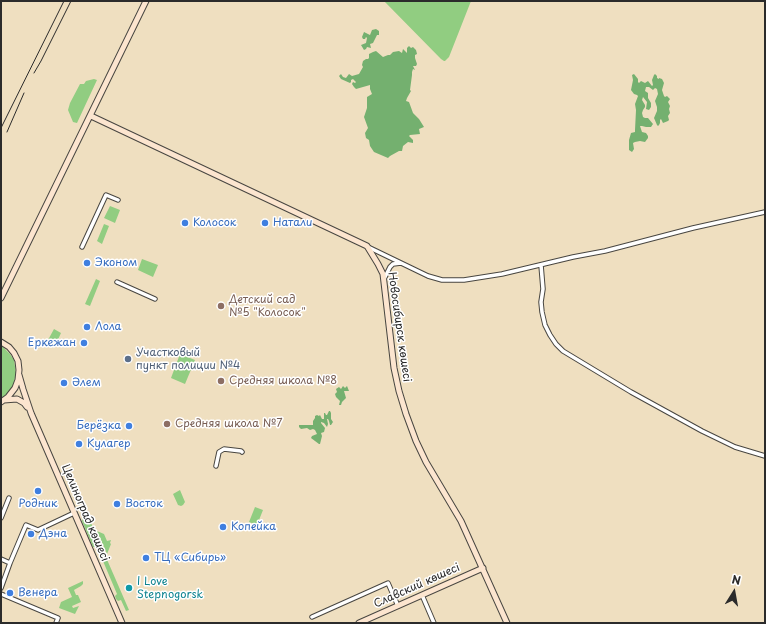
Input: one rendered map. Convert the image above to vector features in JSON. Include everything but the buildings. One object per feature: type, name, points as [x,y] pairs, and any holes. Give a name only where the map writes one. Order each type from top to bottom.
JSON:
[{"type":"main road","points":[[1,298],[146,1]]},
{"type":"main road","points":[[91,116],[367,246]]},
{"type":"main road","name":"Новосибирск көшесі","points":[[367,246],[381,269],[384,280],[386,311],[394,368],[401,400],[416,441],[423,456],[461,521],[507,623]]},
{"type":"main road","name":"Целиноград көшесі","points":[[2,342],[12,350],[19,364],[19,375],[30,410],[122,623]]},
{"type":"main road","points":[[2,401],[13,391],[17,384],[19,375]]},
{"type":"main road","points":[[2,401],[17,399],[24,403],[30,410]]},
{"type":"main road","name":"Славский көшесі","points":[[359,623],[483,568]]},
{"type":"street","points":[[82,248],[106,195],[118,200]]},
{"type":"street","points":[[367,246],[428,276],[442,280],[456,281],[478,278],[615,249],[693,228],[765,212]]},
{"type":"street","points":[[384,280],[393,264],[401,263]]},
{"type":"street","points":[[541,265],[543,289],[541,302],[545,325],[556,344],[563,351],[631,392],[702,431],[735,447],[765,456]]},
{"type":"street","points":[[117,282],[155,299]]},
{"type":"street","points":[[216,466],[220,452],[224,448],[242,452]]},
{"type":"street","points":[[1,518],[9,498]]},
{"type":"street","points":[[1,588],[26,525],[38,530],[74,513]]},
{"type":"street","points":[[1,559],[10,563]]},
{"type":"street","points":[[312,616],[388,583],[398,606]]},
{"type":"street","points":[[1,594],[58,618],[56,623]]},
{"type":"street","points":[[422,595],[434,623]]},
{"type":"green space","points":[[384,1],[471,1],[449,57],[444,61]]},
{"type":"green space","points":[[376,29],[379,31],[379,35],[377,35],[373,43],[370,44],[371,48],[367,47],[364,50],[361,45],[366,43],[367,38],[366,37],[363,39],[362,37],[364,32],[370,35],[372,30]]},
{"type":"green space","points":[[409,46],[416,50],[417,54],[415,55],[415,58],[417,64],[416,66],[413,66],[415,70],[413,69],[412,72],[411,91],[406,101],[409,102],[413,113],[424,127],[419,129],[420,134],[409,136],[413,140],[413,143],[408,142],[403,146],[402,151],[399,151],[388,158],[374,152],[370,146],[369,140],[366,138],[365,133],[368,128],[364,117],[367,108],[367,97],[372,94],[370,85],[356,89],[352,84],[353,82],[356,82],[353,79],[350,83],[341,79],[339,76],[341,74],[346,78],[349,74],[352,76],[359,74],[363,67],[363,61],[368,59],[369,54],[373,52],[376,51],[383,57],[390,55],[393,52],[399,51],[402,53],[403,49],[407,53],[407,48]]},
{"type":"green space","points":[[634,74],[639,83],[641,81],[645,83],[648,81],[652,86],[652,80],[655,74],[657,78],[662,79],[664,83],[662,90],[664,96],[667,96],[670,99],[668,102],[670,106],[670,113],[668,116],[668,121],[663,123],[661,119],[659,125],[657,125],[654,118],[657,111],[655,101],[658,94],[657,89],[655,88],[653,90],[646,87],[645,91],[648,93],[651,107],[649,110],[646,109],[647,102],[643,97],[642,100],[645,107],[642,113],[643,117],[648,118],[653,124],[651,127],[640,126],[642,132],[646,133],[648,138],[645,142],[640,141],[633,143],[634,149],[632,152],[629,150],[629,140],[631,133],[635,132],[635,104],[638,96],[631,90],[633,80],[632,75]]},
{"type":"green space","points":[[94,79],[97,80],[77,123],[73,122],[68,110],[70,103],[80,84],[84,84],[86,81]]},
{"type":"green space","points":[[110,206],[120,210],[115,223],[104,218]]},
{"type":"green space","points":[[104,224],[109,226],[102,244],[97,241]]},
{"type":"green space","points":[[142,259],[158,265],[153,277],[138,270]]},
{"type":"green space","points":[[96,279],[100,281],[90,306],[85,304]]},
{"type":"green space","points":[[54,329],[61,333],[56,344],[48,340]]},
{"type":"green space","points":[[1,345],[14,360],[16,373],[13,387],[7,395],[1,399]]},
{"type":"green space","points":[[180,354],[195,360],[185,384],[171,378]]},
{"type":"green space","points":[[343,386],[345,388],[347,386],[349,391],[344,391],[346,398],[341,405],[339,405],[340,401],[335,394],[337,392],[336,389],[339,387],[341,389]]},
{"type":"green space","points":[[329,411],[333,422],[330,425],[327,419],[327,427],[321,422],[325,428],[324,432],[321,433],[322,436],[319,444],[311,438],[317,434],[315,430],[310,430],[307,428],[301,429],[299,425],[313,425],[315,416],[320,415],[322,419],[324,419],[324,413],[327,415]]},
{"type":"green space","points":[[180,490],[185,502],[181,506],[178,505],[173,494]]},
{"type":"green space","points":[[255,507],[263,510],[257,525],[249,522]]},
{"type":"green space","points":[[88,516],[129,610],[126,611],[121,600],[118,601],[116,599],[115,596],[117,594],[97,547],[93,547],[82,521],[83,518]]},
{"type":"green space","points":[[97,531],[104,534],[107,541],[111,540],[107,554]]},
{"type":"green space","points":[[83,581],[81,586],[74,590],[81,602],[72,606],[73,608],[79,606],[75,614],[59,608],[61,602],[72,597],[68,588]]},
{"type":"railway","points":[[1,128],[64,1]]},
{"type":"railway","points":[[34,73],[71,1]]},
{"type":"railway","points":[[7,132],[24,93]]},
{"type":"place","name":"Колосок","points":[[185,223]]},
{"type":"place","name":"Натали","points":[[265,223]]},
{"type":"place","name":"Эконом","points":[[87,263]]},
{"type":"place","name":"Детский сад №5 \"Колосок\"","points":[[221,306]]},
{"type":"place","name":"Лола","points":[[87,327]]},
{"type":"place","name":"Еркежан","points":[[84,343]]},
{"type":"place","name":"Участковый пункт полиции №4","points":[[128,359]]},
{"type":"place","name":"Средняя школа №8","points":[[221,381]]},
{"type":"place","name":"Әлем","points":[[64,383]]},
{"type":"place","name":"Средняя школа №7","points":[[167,424]]},
{"type":"place","name":"Берёзка","points":[[129,426]]},
{"type":"place","name":"Кулагер","points":[[79,444]]},
{"type":"place","name":"Родник","points":[[38,491]]},
{"type":"place","name":"Восток","points":[[117,504]]},
{"type":"place","name":"Копейка","points":[[223,527]]},
{"type":"place","name":"Дэна","points":[[31,534]]},
{"type":"place","name":"ТЦ «Сибирь»","points":[[146,558]]},
{"type":"place","name":"I Love Stepnogorsk","points":[[129,588]]},
{"type":"place","name":"Венера","points":[[10,593]]}]
